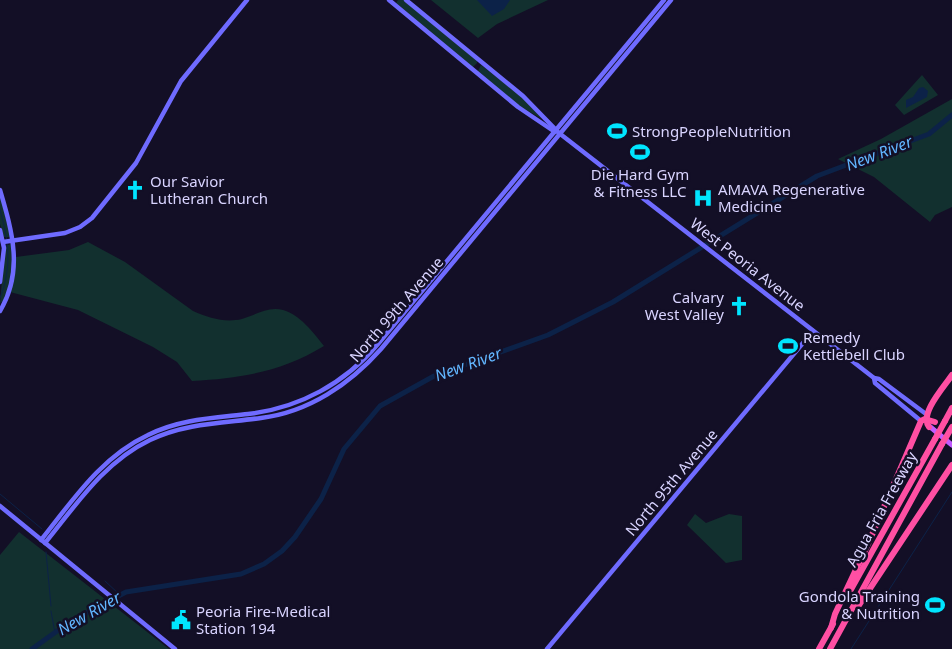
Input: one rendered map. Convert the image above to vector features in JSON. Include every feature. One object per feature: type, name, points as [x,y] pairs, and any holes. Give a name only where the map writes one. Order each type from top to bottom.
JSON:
[{"type":"highway","points":[[831,628],[835,614],[924,418],[952,375]]},
{"type":"highway","name":"Agua Fria Freeway","points":[[819,649],[952,408]]},
{"type":"highway","points":[[924,418],[935,422]]},
{"type":"highway","points":[[924,418],[929,427]]},
{"type":"highway","name":"Agua Fria Freeway","points":[[830,649],[952,427]]},
{"type":"highway","points":[[838,634],[845,627],[952,465]]},
{"type":"main road","points":[[3,242],[66,233],[80,227],[92,218],[136,163],[182,81],[247,0]]},
{"type":"main road","name":"West Peoria Avenue","points":[[389,0],[518,107],[555,129]]},
{"type":"main road","name":"West Peoria Avenue","points":[[406,0],[523,96],[559,133],[874,378],[879,379],[924,418]]},
{"type":"main road","name":"North 99th Avenue","points":[[43,542],[96,473],[134,442],[162,428],[187,421],[286,407],[307,398],[349,373],[378,344],[559,133],[664,0]]},
{"type":"main road","name":"North 99th Avenue","points":[[43,542],[99,478],[120,458],[137,447],[184,428],[262,418],[315,401],[353,377],[381,349],[555,129],[671,0]]},
{"type":"main road","points":[[0,190],[14,240],[13,275],[0,311]]},
{"type":"main road","points":[[0,230],[3,242],[0,282]]},
{"type":"main road","name":"North 95th Avenue","points":[[548,649],[813,330]]},
{"type":"main road","points":[[261,412],[262,418]]},
{"type":"main road","points":[[935,422],[952,435]]},
{"type":"main road","points":[[929,427],[952,444]]},
{"type":"main road","points":[[0,506],[175,649]]},
{"type":"green space","points":[[398,0],[404,0],[477,60],[477,63],[473,67],[396,3]]},
{"type":"green space","points":[[431,0],[548,0],[497,24],[478,38]]},
{"type":"green space","points":[[481,65],[522,97],[542,119],[518,105],[478,71]]},
{"type":"green space","points":[[922,75],[938,95],[904,115],[895,105]]},
{"type":"green space","points":[[952,99],[952,207],[935,215],[930,222],[874,177],[838,159],[881,139]]},
{"type":"green space","points":[[0,193],[10,237],[4,237],[0,224]]},
{"type":"green space","points":[[88,242],[125,262],[193,311],[211,318],[229,320],[242,319],[272,309],[283,310],[295,315],[324,346],[277,368],[228,378],[192,381],[177,362],[153,347],[78,310],[10,292],[16,257],[69,250]]},
{"type":"green space","points":[[11,244],[12,267],[10,285],[5,299],[0,303],[5,246]]},
{"type":"green space","points":[[695,514],[706,523],[729,514],[742,516],[742,560],[726,563],[687,525]]},
{"type":"green space","points":[[19,532],[169,649],[0,649],[0,555]]},
{"type":"water","points":[[477,0],[510,0],[504,9],[492,16]]},
{"type":"water","points":[[923,87],[928,91],[927,97],[906,108],[906,100],[913,97],[919,88]]},
{"type":"waterway","name":"New River","points":[[32,649],[71,621],[126,592],[241,574],[264,564],[282,551],[295,537],[321,499],[344,449],[380,406],[434,376],[548,335],[613,302],[817,176],[929,134],[952,115]]},
{"type":"waterway","points":[[0,210],[8,254],[8,265],[0,298]]},
{"type":"waterway","points":[[851,649],[952,492]]},
{"type":"waterway","points":[[0,494],[42,529]]},
{"type":"waterway","points":[[46,552],[51,606]]},
{"type":"waterway","points":[[105,581],[120,595]]},
{"type":"waterway","points":[[51,611],[55,633]]},
{"type":"place","name":"StrongPeopleNutrition","points":[[617,131]]},
{"type":"place","name":"Die Hard Gym & Fitness LLC","points":[[640,152]]},
{"type":"place","name":"Our Savior Lutheran Church","points":[[135,190]]},
{"type":"place","name":"AMAVA Regenerative Medicine","points":[[703,198]]},
{"type":"place","name":"Calvary West Valley","points":[[739,306]]},
{"type":"place","name":"Remedy Kettlebell Club","points":[[788,346]]},
{"type":"place","name":"Gondola Training & Nutrition","points":[[935,605]]},
{"type":"place","name":"Peoria Fire-Medical Station 194","points":[[181,620]]}]
